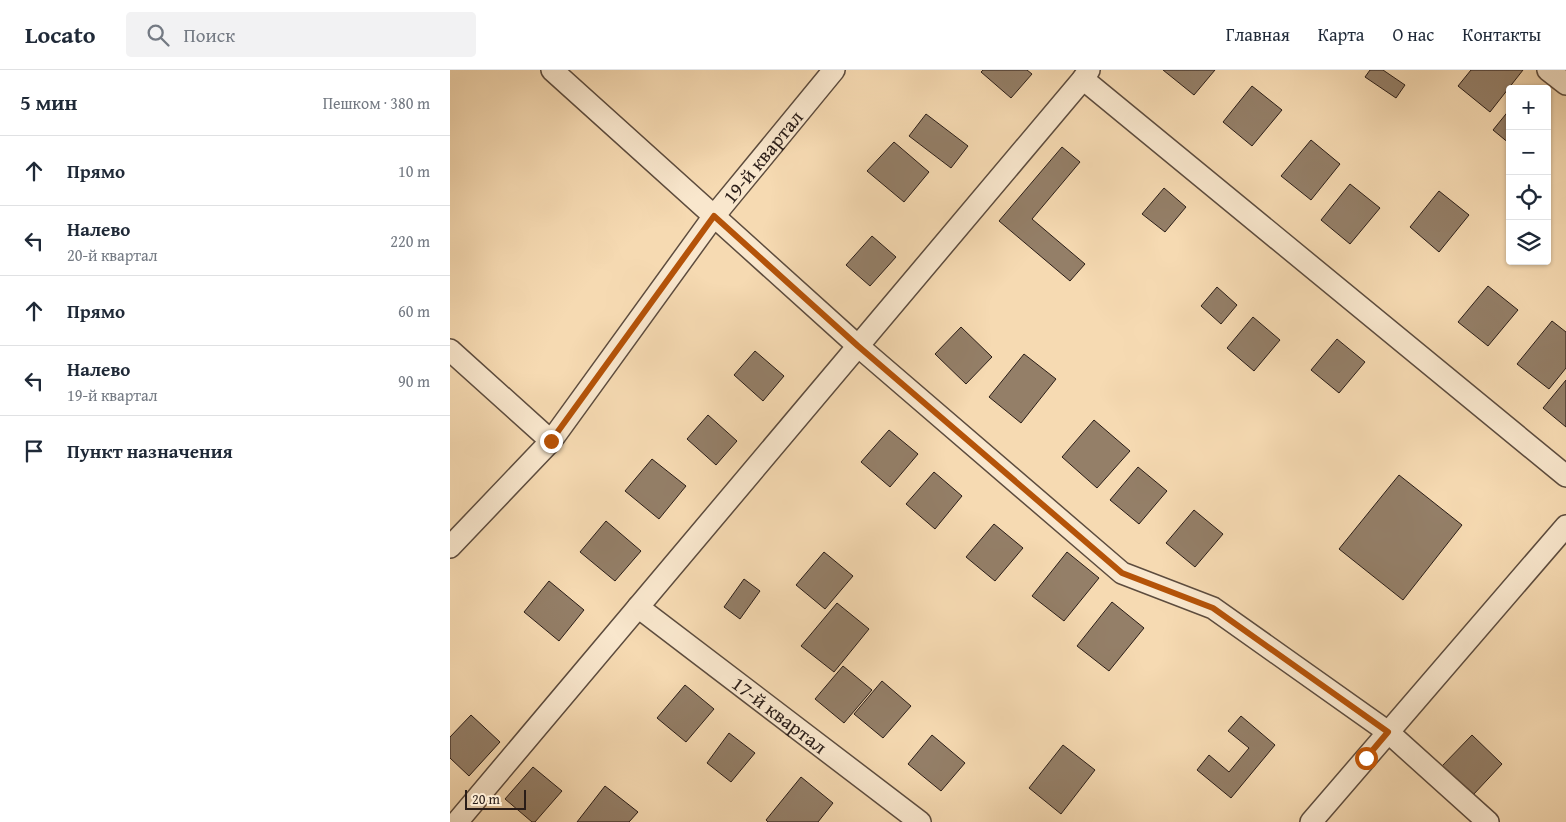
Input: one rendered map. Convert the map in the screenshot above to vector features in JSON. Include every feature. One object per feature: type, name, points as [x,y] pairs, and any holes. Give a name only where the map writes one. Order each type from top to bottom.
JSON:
[{"type":"street","points":[[552,70],[858,346],[1122,573],[1213,608],[1388,732],[1488,822]]},
{"type":"street","name":"19-й квартал","points":[[450,548],[551,441],[714,216],[834,70]]},
{"type":"street","points":[[1548,70],[1566,84]]},
{"type":"street","points":[[457,822],[1086,75],[1566,476]]},
{"type":"street","points":[[450,350],[551,441]]},
{"type":"street","points":[[1311,822],[1566,526]]},
{"type":"street","name":"17-й квартал","points":[[638,607],[920,822]]},
{"type":"building","points":[[983,70],[1027,70],[1032,74],[1011,98],[981,72]]},
{"type":"building","points":[[1163,70],[1215,70],[1194,95]]},
{"type":"building","points":[[1370,70],[1383,70],[1405,85],[1396,98],[1365,77]]},
{"type":"building","points":[[1471,70],[1523,70],[1511,85],[1506,85],[1506,92],[1490,112],[1458,86]]},
{"type":"building","points":[[1252,86],[1282,110],[1252,146],[1223,122]]},
{"type":"building","points":[[926,114],[968,146],[951,168],[909,136]]},
{"type":"building","points":[[1506,114],[1506,141],[1493,130]]},
{"type":"building","points":[[1311,140],[1340,164],[1311,200],[1281,176]]},
{"type":"building","points":[[894,142],[929,172],[904,202],[867,171]]},
{"type":"building","points":[[1062,147],[1080,162],[1032,219],[1085,264],[1070,281],[999,221]]},
{"type":"building","points":[[1350,184],[1380,208],[1350,244],[1321,220]]},
{"type":"building","points":[[1164,188],[1186,207],[1165,232],[1142,214]]},
{"type":"building","points":[[1439,191],[1469,215],[1439,252],[1410,227]]},
{"type":"building","points":[[872,236],[896,257],[870,286],[846,265]]},
{"type":"building","points":[[1488,286],[1518,310],[1488,346],[1458,322]]},
{"type":"building","points":[[1217,287],[1237,305],[1221,324],[1201,306]]},
{"type":"building","points":[[1253,317],[1280,340],[1254,371],[1227,348]]},
{"type":"building","points":[[1552,321],[1566,332],[1566,368],[1549,389],[1517,364]]},
{"type":"building","points":[[961,327],[992,357],[966,384],[935,354]]},
{"type":"building","points":[[1337,339],[1365,362],[1339,393],[1311,370]]},
{"type":"building","points":[[755,351],[784,376],[763,401],[734,375]]},
{"type":"building","points":[[1024,354],[1056,379],[1021,423],[989,397]]},
{"type":"building","points":[[1566,380],[1566,427],[1543,408]]},
{"type":"building","points":[[708,415],[737,441],[716,465],[687,439]]},
{"type":"building","points":[[1094,420],[1130,451],[1097,488],[1062,457]]},
{"type":"building","points":[[889,430],[918,454],[890,487],[861,462]]},
{"type":"building","points":[[652,459],[686,486],[659,519],[625,491]]},
{"type":"building","points":[[1138,467],[1167,491],[1139,524],[1110,500]]},
{"type":"building","points":[[934,472],[962,496],[935,529],[906,504]]},
{"type":"building","points":[[1399,475],[1462,525],[1403,600],[1339,549]]},
{"type":"building","points":[[1194,510],[1223,534],[1195,567],[1166,543]]},
{"type":"building","points":[[606,521],[641,551],[615,581],[580,552]]},
{"type":"building","points":[[994,524],[1023,548],[995,581],[966,557]]},
{"type":"building","points":[[824,552],[853,576],[825,609],[796,585]]},
{"type":"building","points":[[1067,552],[1099,578],[1064,621],[1032,596]]},
{"type":"building","points":[[744,579],[760,591],[740,619],[724,607]]},
{"type":"building","points":[[549,581],[584,610],[559,641],[524,612]]},
{"type":"building","points":[[1112,602],[1144,628],[1109,671],[1077,646]]},
{"type":"building","points":[[837,603],[869,629],[834,672],[801,646]]},
{"type":"building","points":[[843,666],[872,690],[844,723],[815,699]]},
{"type":"building","points":[[882,681],[911,706],[883,738],[854,714]]},
{"type":"building","points":[[685,685],[714,709],[686,742],[657,718]]},
{"type":"building","points":[[471,715],[500,742],[469,776],[450,758],[450,737]]},
{"type":"building","points":[[1241,716],[1275,745],[1231,798],[1197,770],[1209,755],[1229,772],[1249,748],[1228,731]]},
{"type":"building","points":[[729,733],[755,753],[731,782],[707,763]]},
{"type":"building","points":[[932,735],[965,763],[941,791],[908,764]]},
{"type":"building","points":[[1472,735],[1502,764],[1473,795],[1442,766]]},
{"type":"building","points":[[1063,745],[1095,770],[1061,814],[1029,788]]},
{"type":"building","points":[[533,767],[562,791],[535,822],[532,822],[505,799]]},
{"type":"building","points":[[801,777],[833,803],[818,822],[768,822],[766,820]]},
{"type":"building","points":[[605,786],[638,812],[629,822],[577,822]]},
{"type":"route","points":[[551,441],[714,216],[858,346],[1122,573],[1213,608],[1388,732],[1366,758]]}]
